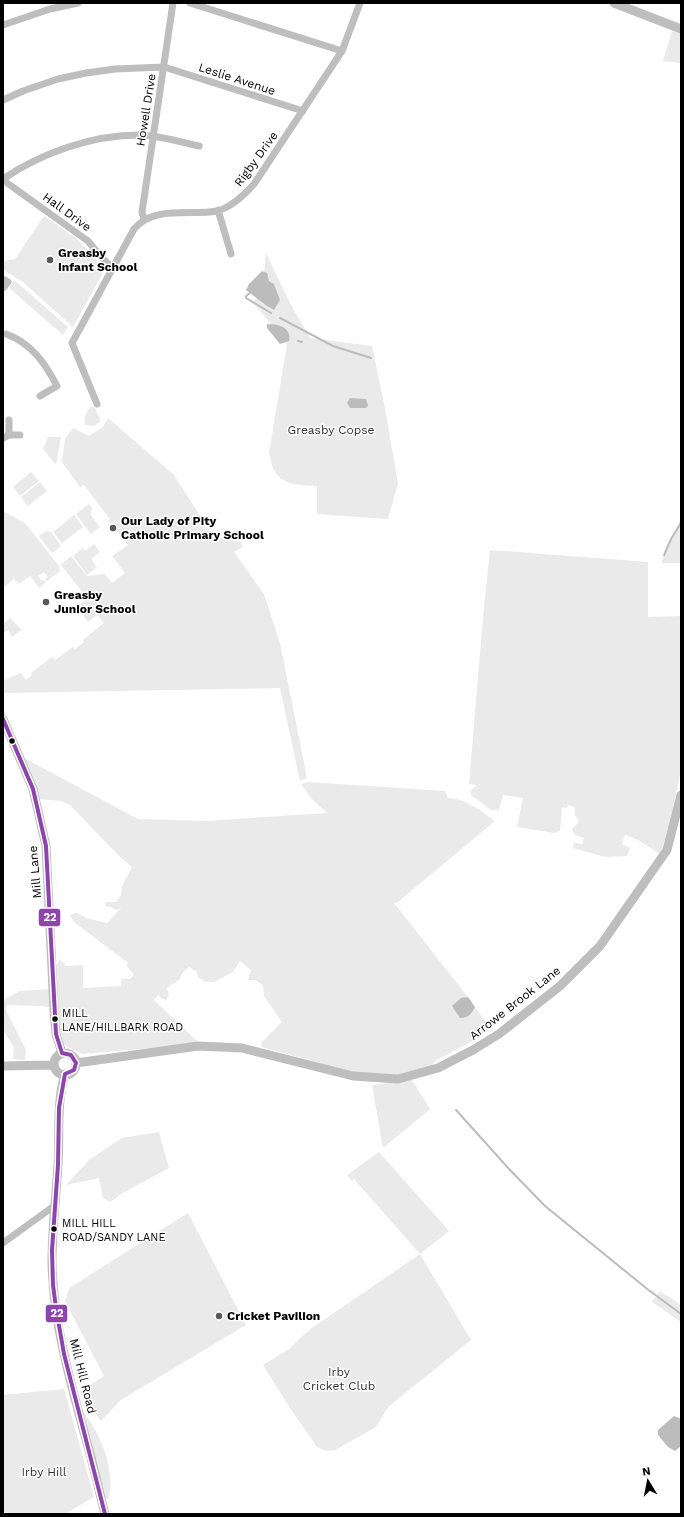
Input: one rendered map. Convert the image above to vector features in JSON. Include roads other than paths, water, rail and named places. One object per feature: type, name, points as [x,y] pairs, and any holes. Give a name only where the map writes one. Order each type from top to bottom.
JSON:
[{"type":"street","points":[[3,25],[50,9],[78,3]]},
{"type":"street","name":"Howell Drive","points":[[144,219],[142,212],[173,3]]},
{"type":"street","points":[[190,3],[342,51]]},
{"type":"street","name":"Rigby Drive","points":[[144,219],[159,215],[218,210],[236,202],[254,184],[342,51],[360,3]]},
{"type":"street","points":[[614,3],[681,29]]},
{"type":"street","name":"Leslie Avenue","points":[[3,100],[23,91],[86,73],[115,69],[164,67],[303,111]]},
{"type":"street","points":[[3,179],[13,172],[40,159],[68,148],[103,139],[139,135],[153,136],[199,146]]},
{"type":"street","name":"Hall Drive","points":[[3,179],[88,241],[102,258],[113,268]]},
{"type":"street","points":[[218,210],[231,254]]},
{"type":"street","points":[[97,404],[72,343],[134,229],[144,219]]},
{"type":"street","points":[[3,279],[8,282],[4,287]]},
{"type":"street","points":[[8,326],[5,335],[26,344],[46,366],[57,386],[40,396]]},
{"type":"street","points":[[9,420],[6,436],[20,435]]},
{"type":"street","name":"Mill Lane","points":[[3,719],[33,789],[46,846],[54,1010],[56,1034],[62,1053]]},
{"type":"street","name":"Arrowe Brook Lane","points":[[76,1063],[198,1046],[242,1048],[353,1076],[398,1078],[438,1068],[473,1050],[499,1034],[560,986],[600,946],[667,850],[681,795]]},
{"type":"street","points":[[62,1053],[72,1055],[76,1063],[74,1070],[65,1074],[59,1072],[54,1065],[56,1057],[62,1053]]},
{"type":"street","points":[[3,1066],[54,1065]]},
{"type":"street","name":"Mill Hill Road","points":[[65,1074],[61,1087],[59,1108],[58,1165],[54,1206],[52,1262],[54,1290],[63,1350],[105,1514]]},
{"type":"street","points":[[3,1244],[54,1206]]},
{"type":"waterway","points":[[250,293],[246,296],[246,298],[271,313]]},
{"type":"waterway","points":[[280,318],[333,346],[371,358]]},
{"type":"waterway","points":[[298,341],[302,342]]},
{"type":"waterway","points":[[664,555],[671,539],[681,523]]},
{"type":"waterway","points":[[456,1110],[545,1206],[646,1288],[681,1314]]},
{"type":"place","name":"Greasby Infant School","points":[[50,260]]},
{"type":"place","name":"Our Lady of Pity Catholic Primary School","points":[[113,528]]},
{"type":"place","name":"Greasby Junior School","points":[[46,602]]},
{"type":"place","name":"MILL LANE/HILLBARK ROAD","points":[[55,1019]]},
{"type":"place","name":"MILL HILL ROAD/SANDY LANE","points":[[54,1229]]},
{"type":"place","name":"Cricket Pavilion","points":[[219,1316]]},
{"type":"park label","name":"Greasby Copse","points":[[331,430]]},
{"type":"park label","name":"Irby Cricket Club","points":[[339,1379]]},
{"type":"park label","name":"Irby Hill","points":[[44,1472]]}]
